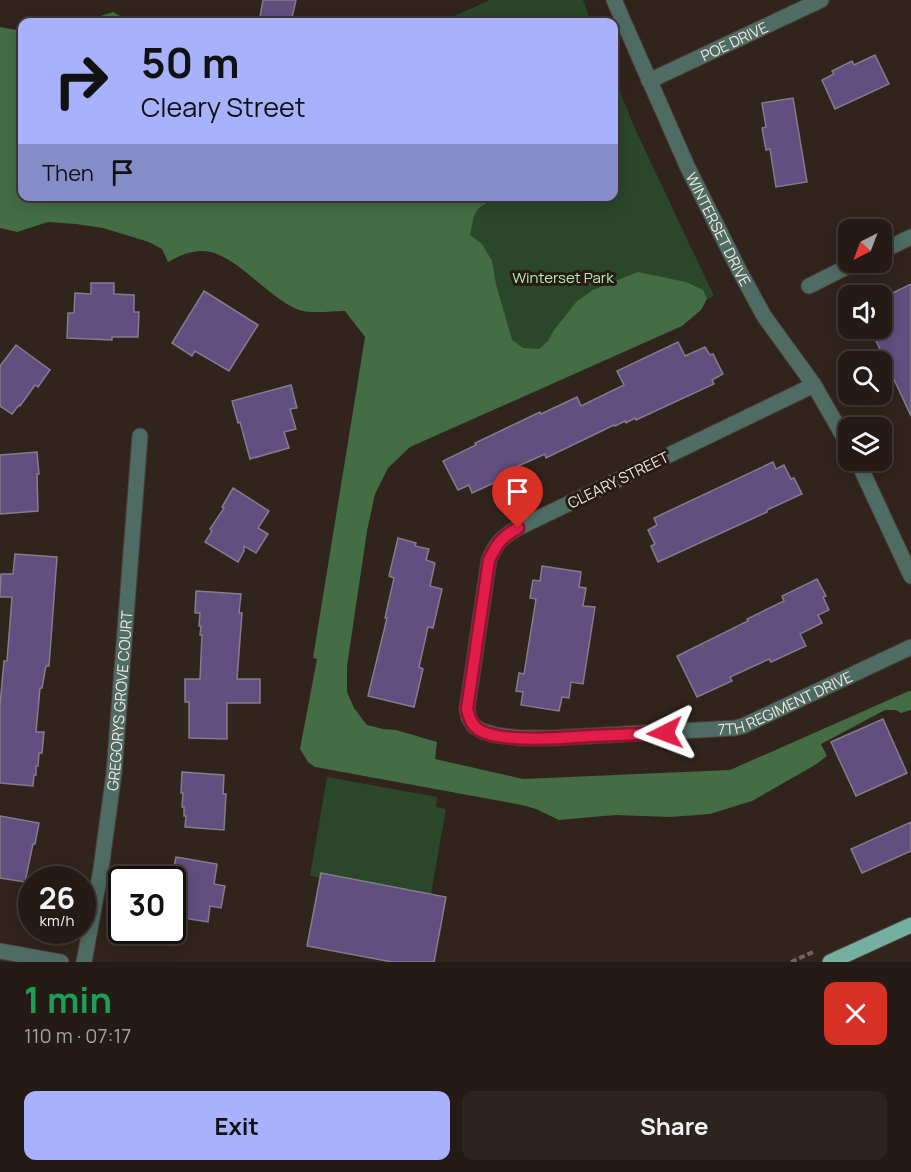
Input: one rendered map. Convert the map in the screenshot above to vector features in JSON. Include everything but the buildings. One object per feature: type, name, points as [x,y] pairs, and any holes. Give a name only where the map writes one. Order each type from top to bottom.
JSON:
[{"type":"main road","points":[[830,962],[911,925]]},
{"type":"street","name":"WINTERSET DRIVE","points":[[614,0],[688,168],[749,288],[764,316],[814,386],[838,427]]},
{"type":"street","name":"POE DRIVE","points":[[649,81],[820,0]]},
{"type":"street","points":[[892,246],[911,237]]},
{"type":"street","points":[[809,286],[838,272]]},
{"type":"street","name":"CLEARY STREET","points":[[474,726],[467,709],[489,560],[499,541],[518,528],[814,386]]},
{"type":"street","name":"GREGORYS GROVE COURT","points":[[84,962],[101,869],[114,773],[140,436]]},
{"type":"street","points":[[862,471],[911,576]]},
{"type":"street","name":"7TH REGIMENT DRIVE","points":[[474,726],[496,735],[520,738],[735,728],[911,647]]},
{"type":"street","points":[[0,951],[61,962]]},
{"type":"path","points":[[791,962],[817,950]]},
{"type":"green space","points":[[490,0],[583,0],[590,18],[450,18]]},
{"type":"green space","points":[[113,12],[124,18],[94,18]]},
{"type":"green space","points":[[0,27],[18,30],[18,201],[494,201],[477,210],[470,235],[482,244],[492,261],[512,340],[523,348],[539,349],[548,341],[577,301],[593,290],[638,272],[686,282],[703,290],[707,299],[701,310],[682,326],[410,447],[388,468],[375,494],[367,531],[347,666],[347,692],[354,708],[367,725],[396,730],[437,742],[435,759],[523,779],[730,770],[909,691],[911,691],[911,710],[901,713],[896,710],[885,710],[821,744],[827,756],[815,765],[752,801],[710,814],[670,817],[615,815],[559,820],[522,805],[315,767],[308,762],[300,749],[317,659],[313,658],[365,337],[345,311],[299,310],[275,296],[240,267],[216,254],[194,251],[168,262],[162,249],[149,242],[103,228],[48,222],[17,232],[0,228]]},
{"type":"green space","name":"Winterset Park","points":[[618,87],[636,131],[714,296],[524,384],[439,201],[618,201]]},
{"type":"green space","points":[[327,777],[437,797],[436,807],[446,809],[431,894],[322,873],[320,878],[310,876]]},
{"type":"route","points":[[518,528],[499,541],[489,560],[467,709],[474,726],[496,735],[520,738],[665,733]]}]
